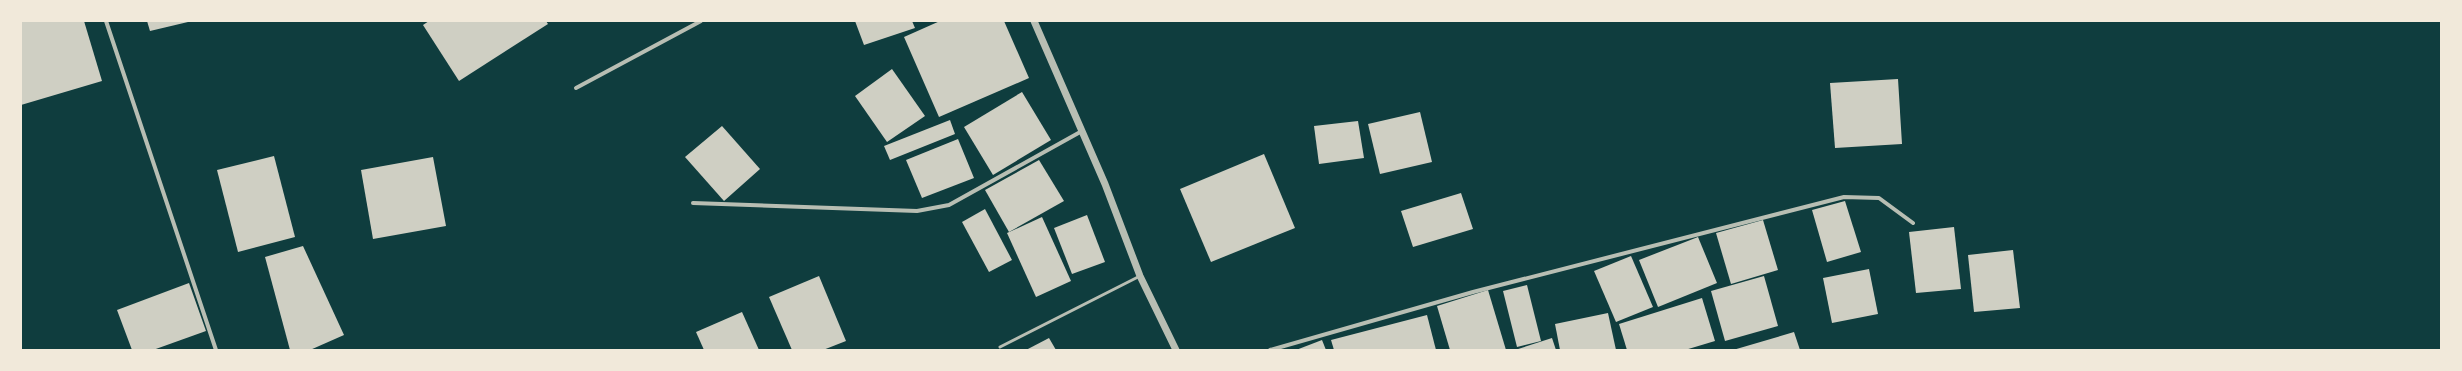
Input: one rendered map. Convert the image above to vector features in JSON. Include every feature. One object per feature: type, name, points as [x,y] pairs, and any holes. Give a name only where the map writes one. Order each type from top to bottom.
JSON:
[{"type":"street","points":[[106,21],[216,350]]},
{"type":"street","points":[[576,88],[701,21]]},
{"type":"street","points":[[1034,21],[1082,130],[1140,276],[1176,350]]},
{"type":"street","points":[[693,203],[917,211],[949,205],[1082,130]]},
{"type":"street","points":[[1270,350],[1473,292],[1844,197],[1879,198],[1913,223]]},
{"type":"lane","points":[[1000,346],[1140,276]]},
{"type":"building","points":[[21,21],[84,21],[102,81],[21,105]]},
{"type":"building","points":[[147,21],[188,21],[188,22],[150,31]]},
{"type":"building","points":[[429,21],[546,21],[548,24],[459,81],[423,25]]},
{"type":"building","points":[[855,21],[912,21],[915,28],[864,45]]},
{"type":"building","points":[[940,21],[1004,21],[1029,78],[939,117],[904,37]]},
{"type":"building","points":[[892,69],[925,116],[887,142],[855,96]]},
{"type":"building","points":[[1898,79],[1902,144],[1835,148],[1830,83]]},
{"type":"building","points":[[1022,92],[1051,140],[993,175],[964,127]]},
{"type":"building","points":[[1420,112],[1432,162],[1380,174],[1368,124]]},
{"type":"building","points":[[950,120],[955,134],[890,160],[884,146]]},
{"type":"building","points":[[1358,121],[1364,158],[1319,164],[1314,126]]},
{"type":"building","points":[[722,126],[760,169],[724,201],[685,157]]},
{"type":"building","points":[[958,139],[974,178],[922,198],[906,160]]},
{"type":"building","points":[[1264,154],[1295,228],[1211,262],[1180,189]]},
{"type":"building","points":[[274,156],[295,237],[238,252],[217,170]]},
{"type":"building","points":[[433,157],[446,226],[373,239],[361,170]]},
{"type":"building","points":[[1039,160],[1064,201],[1009,232],[985,190]]},
{"type":"building","points":[[1461,193],[1473,229],[1413,247],[1401,211]]},
{"type":"building","points":[[1845,201],[1861,252],[1827,262],[1812,210]]},
{"type":"building","points":[[985,209],[1012,260],[989,272],[962,222]]},
{"type":"building","points":[[1087,215],[1105,262],[1072,274],[1054,228]]},
{"type":"building","points":[[1042,217],[1071,281],[1036,297],[1007,233]]},
{"type":"building","points":[[1763,220],[1778,270],[1731,284],[1716,233]]},
{"type":"building","points":[[1954,227],[1961,289],[1916,293],[1909,232]]},
{"type":"building","points":[[1698,237],[1717,283],[1658,307],[1639,260]]},
{"type":"building","points":[[303,246],[344,335],[310,350],[290,350],[265,257]]},
{"type":"building","points":[[2013,250],[2020,308],[1974,312],[1968,255]]},
{"type":"building","points":[[1631,256],[1653,307],[1616,322],[1594,271]]},
{"type":"building","points":[[1869,269],[1878,314],[1832,323],[1823,278]]},
{"type":"building","points":[[819,276],[846,341],[823,350],[792,350],[769,297]]},
{"type":"building","points":[[1764,276],[1778,326],[1725,341],[1711,291]]},
{"type":"building","points":[[189,283],[206,331],[153,350],[132,350],[117,310]]},
{"type":"building","points":[[1527,285],[1541,341],[1517,347],[1503,291]]},
{"type":"building","points":[[1488,290],[1506,350],[1450,350],[1437,306]]},
{"type":"building","points":[[1702,298],[1715,341],[1685,350],[1627,350],[1619,324]]},
{"type":"building","points":[[742,312],[759,350],[704,350],[696,332]]},
{"type":"building","points":[[1608,313],[1616,350],[1560,350],[1555,324]]},
{"type":"building","points":[[1427,315],[1436,350],[1334,350],[1331,340]]},
{"type":"building","points":[[1794,332],[1800,350],[1733,350]]},
{"type":"building","points":[[1049,338],[1056,350],[1026,350]]},
{"type":"building","points":[[1552,338],[1556,350],[1515,350]]},
{"type":"building","points":[[1322,340],[1326,350],[1296,350]]}]
